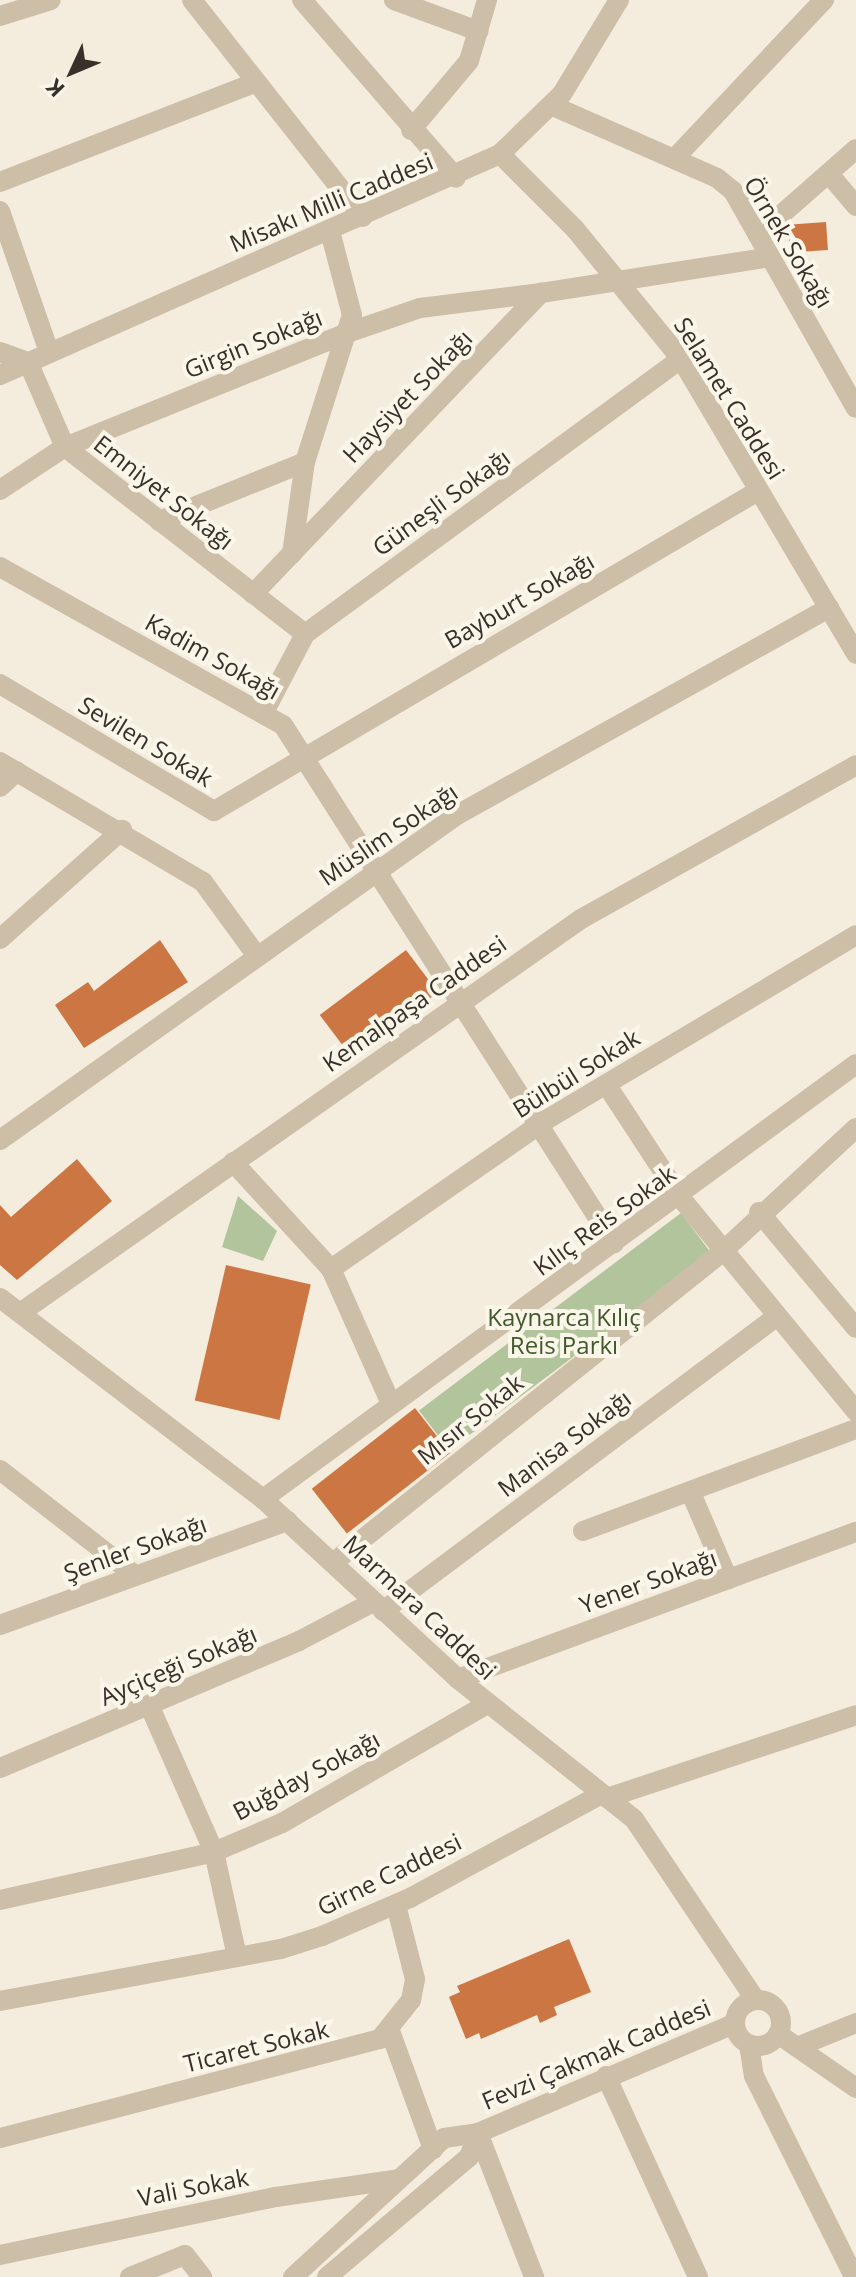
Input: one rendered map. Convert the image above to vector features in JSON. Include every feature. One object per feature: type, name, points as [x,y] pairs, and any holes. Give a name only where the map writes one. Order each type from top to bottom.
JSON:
[{"type":"street","points":[[0,16],[51,0]]},
{"type":"street","points":[[192,0],[254,83],[363,217]]},
{"type":"street","points":[[394,0],[478,31]]},
{"type":"street","points":[[411,130],[469,61],[487,0]]},
{"type":"street","name":"Misakı Milli Caddesi","points":[[0,375],[456,178],[500,154],[553,106],[619,0]]},
{"type":"street","points":[[674,159],[824,0]]},
{"type":"street","points":[[306,1],[411,130],[456,178]]},
{"type":"street","points":[[0,182],[254,83]]},
{"type":"street","name":"Örnek Sokağı","points":[[553,106],[674,159],[733,191],[856,408]]},
{"type":"street","points":[[758,235],[856,149]]},
{"type":"street","name":"Selamet Caddesi","points":[[500,154],[623,284],[681,359],[856,654]]},
{"type":"street","points":[[829,174],[856,206]]},
{"type":"street","points":[[0,211],[49,352]]},
{"type":"street","points":[[292,554],[305,462],[352,315],[330,231]]},
{"type":"street","points":[[541,293],[623,284],[770,257]]},
{"type":"street","name":"Girgin Sokağı","points":[[0,490],[65,447],[347,333],[420,308],[541,293]]},
{"type":"street","name":"Haysiyet Sokağı","points":[[253,594],[541,293]]},
{"type":"street","points":[[0,352],[28,362]]},
{"type":"street","name":"Güneşli Sokağı","points":[[263,714],[305,634],[681,359]]},
{"type":"street","name":"Emniyet Sokağı","points":[[28,362],[65,447],[305,634]]},
{"type":"street","points":[[159,521],[305,462]]},
{"type":"street","name":"Bayburt Sokağı","points":[[306,754],[758,491]]},
{"type":"street","name":"Kadim Sokağı","points":[[0,567],[283,725],[306,754],[614,1243]]},
{"type":"street","name":"Müslim Sokağı","points":[[0,1140],[457,815],[829,608]]},
{"type":"street","name":"Sevilen Sokak","points":[[0,684],[214,811],[306,754]]},
{"type":"street","name":"Kemalpaşa Caddesi","points":[[20,1313],[461,1000],[581,919],[856,765]]},
{"type":"street","points":[[0,787],[8,766],[122,830],[203,882],[257,956]]},
{"type":"street","points":[[0,939],[122,830]]},
{"type":"street","name":"Bülbül Sokak","points":[[331,1269],[539,1125],[856,935]]},
{"type":"street","name":"Kılıç Reis Sokak","points":[[263,1499],[680,1197],[856,1064]]},
{"type":"street","points":[[606,1084],[680,1197],[856,1411]]},
{"type":"street","name":"Mısır Sokak","points":[[334,1562],[723,1251],[759,1212],[856,1128]]},
{"type":"street","points":[[233,1162],[331,1269],[391,1404]]},
{"type":"street","points":[[759,1212],[856,1328]]},
{"type":"street","name":"Marmara Caddesi","points":[[0,1298],[263,1499],[458,1679],[647,1834],[755,1999]]},
{"type":"street","name":"Manisa Sokağı","points":[[378,1606],[777,1316]]},
{"type":"street","points":[[583,1531],[856,1429]]},
{"type":"street","points":[[0,1470],[135,1575]]},
{"type":"street","points":[[691,1493],[728,1579]]},
{"type":"street","name":"Şenler Sokağı","points":[[0,1625],[288,1521]]},
{"type":"street","name":"Yener Sokağı","points":[[458,1679],[856,1532]]},
{"type":"street","name":"Ayçiçeği Sokağı","points":[[0,1768],[150,1707],[378,1606]]},
{"type":"street","name":"Buğday Sokağı","points":[[0,1900],[214,1852],[282,1823],[487,1704]]},
{"type":"street","points":[[150,1707],[214,1852],[237,1957]]},
{"type":"street","name":"Girne Caddesi","points":[[0,2001],[237,1957],[322,1936],[396,1905],[604,1796],[855,1718]]},
{"type":"street","name":"Ticaret Sokak","points":[[0,2138],[360,2048],[390,2031],[411,2000],[415,1979],[396,1905]]},
{"type":"street","points":[[749,2045],[769,2043],[778,2034],[779,2013],[755,1999],[742,2005],[734,2024],[749,2045],[754,2076],[847,2242],[854,2277]]},
{"type":"street","points":[[797,2047],[856,2023]]},
{"type":"street","name":"Fevzi Çakmak Caddesi","points":[[293,2277],[444,2138],[478,2133],[734,2024]]},
{"type":"street","points":[[390,2031],[433,2149]]},
{"type":"street","points":[[778,2034],[856,2088]]},
{"type":"street","points":[[606,2076],[698,2277]]},
{"type":"street","points":[[478,2133],[534,2277]]},
{"type":"street","name":"Fevzi Çakmak Caddesi","points":[[338,2274],[469,2157],[478,2133]]},
{"type":"street","name":"Vali Sokak","points":[[0,2255],[177,2217],[399,2179]]},
{"type":"street","points":[[177,2217],[185,2255],[202,2277]]},
{"type":"street","points":[[130,2277],[185,2255]]},
{"type":"green space","points":[[238,1196],[277,1231],[263,1261],[222,1247]]},
{"type":"green space","name":"Kaynarca Kılıç Reis Parkı","points":[[681,1213],[711,1253],[449,1450],[419,1410]]},
{"type":"building","points":[[826,222],[828,250],[790,253],[788,225]]},
{"type":"building","points":[[160,940],[188,982],[84,1048],[55,1005],[88,982],[94,991]]},
{"type":"building","points":[[406,950],[438,992],[352,1057],[320,1015]]},
{"type":"building","points":[[77,1159],[112,1201],[17,1280],[0,1265],[0,1205],[11,1217]]},
{"type":"building","points":[[226,1265],[311,1285],[280,1420],[195,1400]]},
{"type":"building","points":[[415,1408],[450,1453],[347,1534],[312,1489]]},
{"type":"building","points":[[569,1939],[591,1992],[554,2007],[557,2015],[540,2023],[537,2015],[481,2039],[479,2033],[466,2039],[449,1997],[460,1992],[457,1986]]}]
